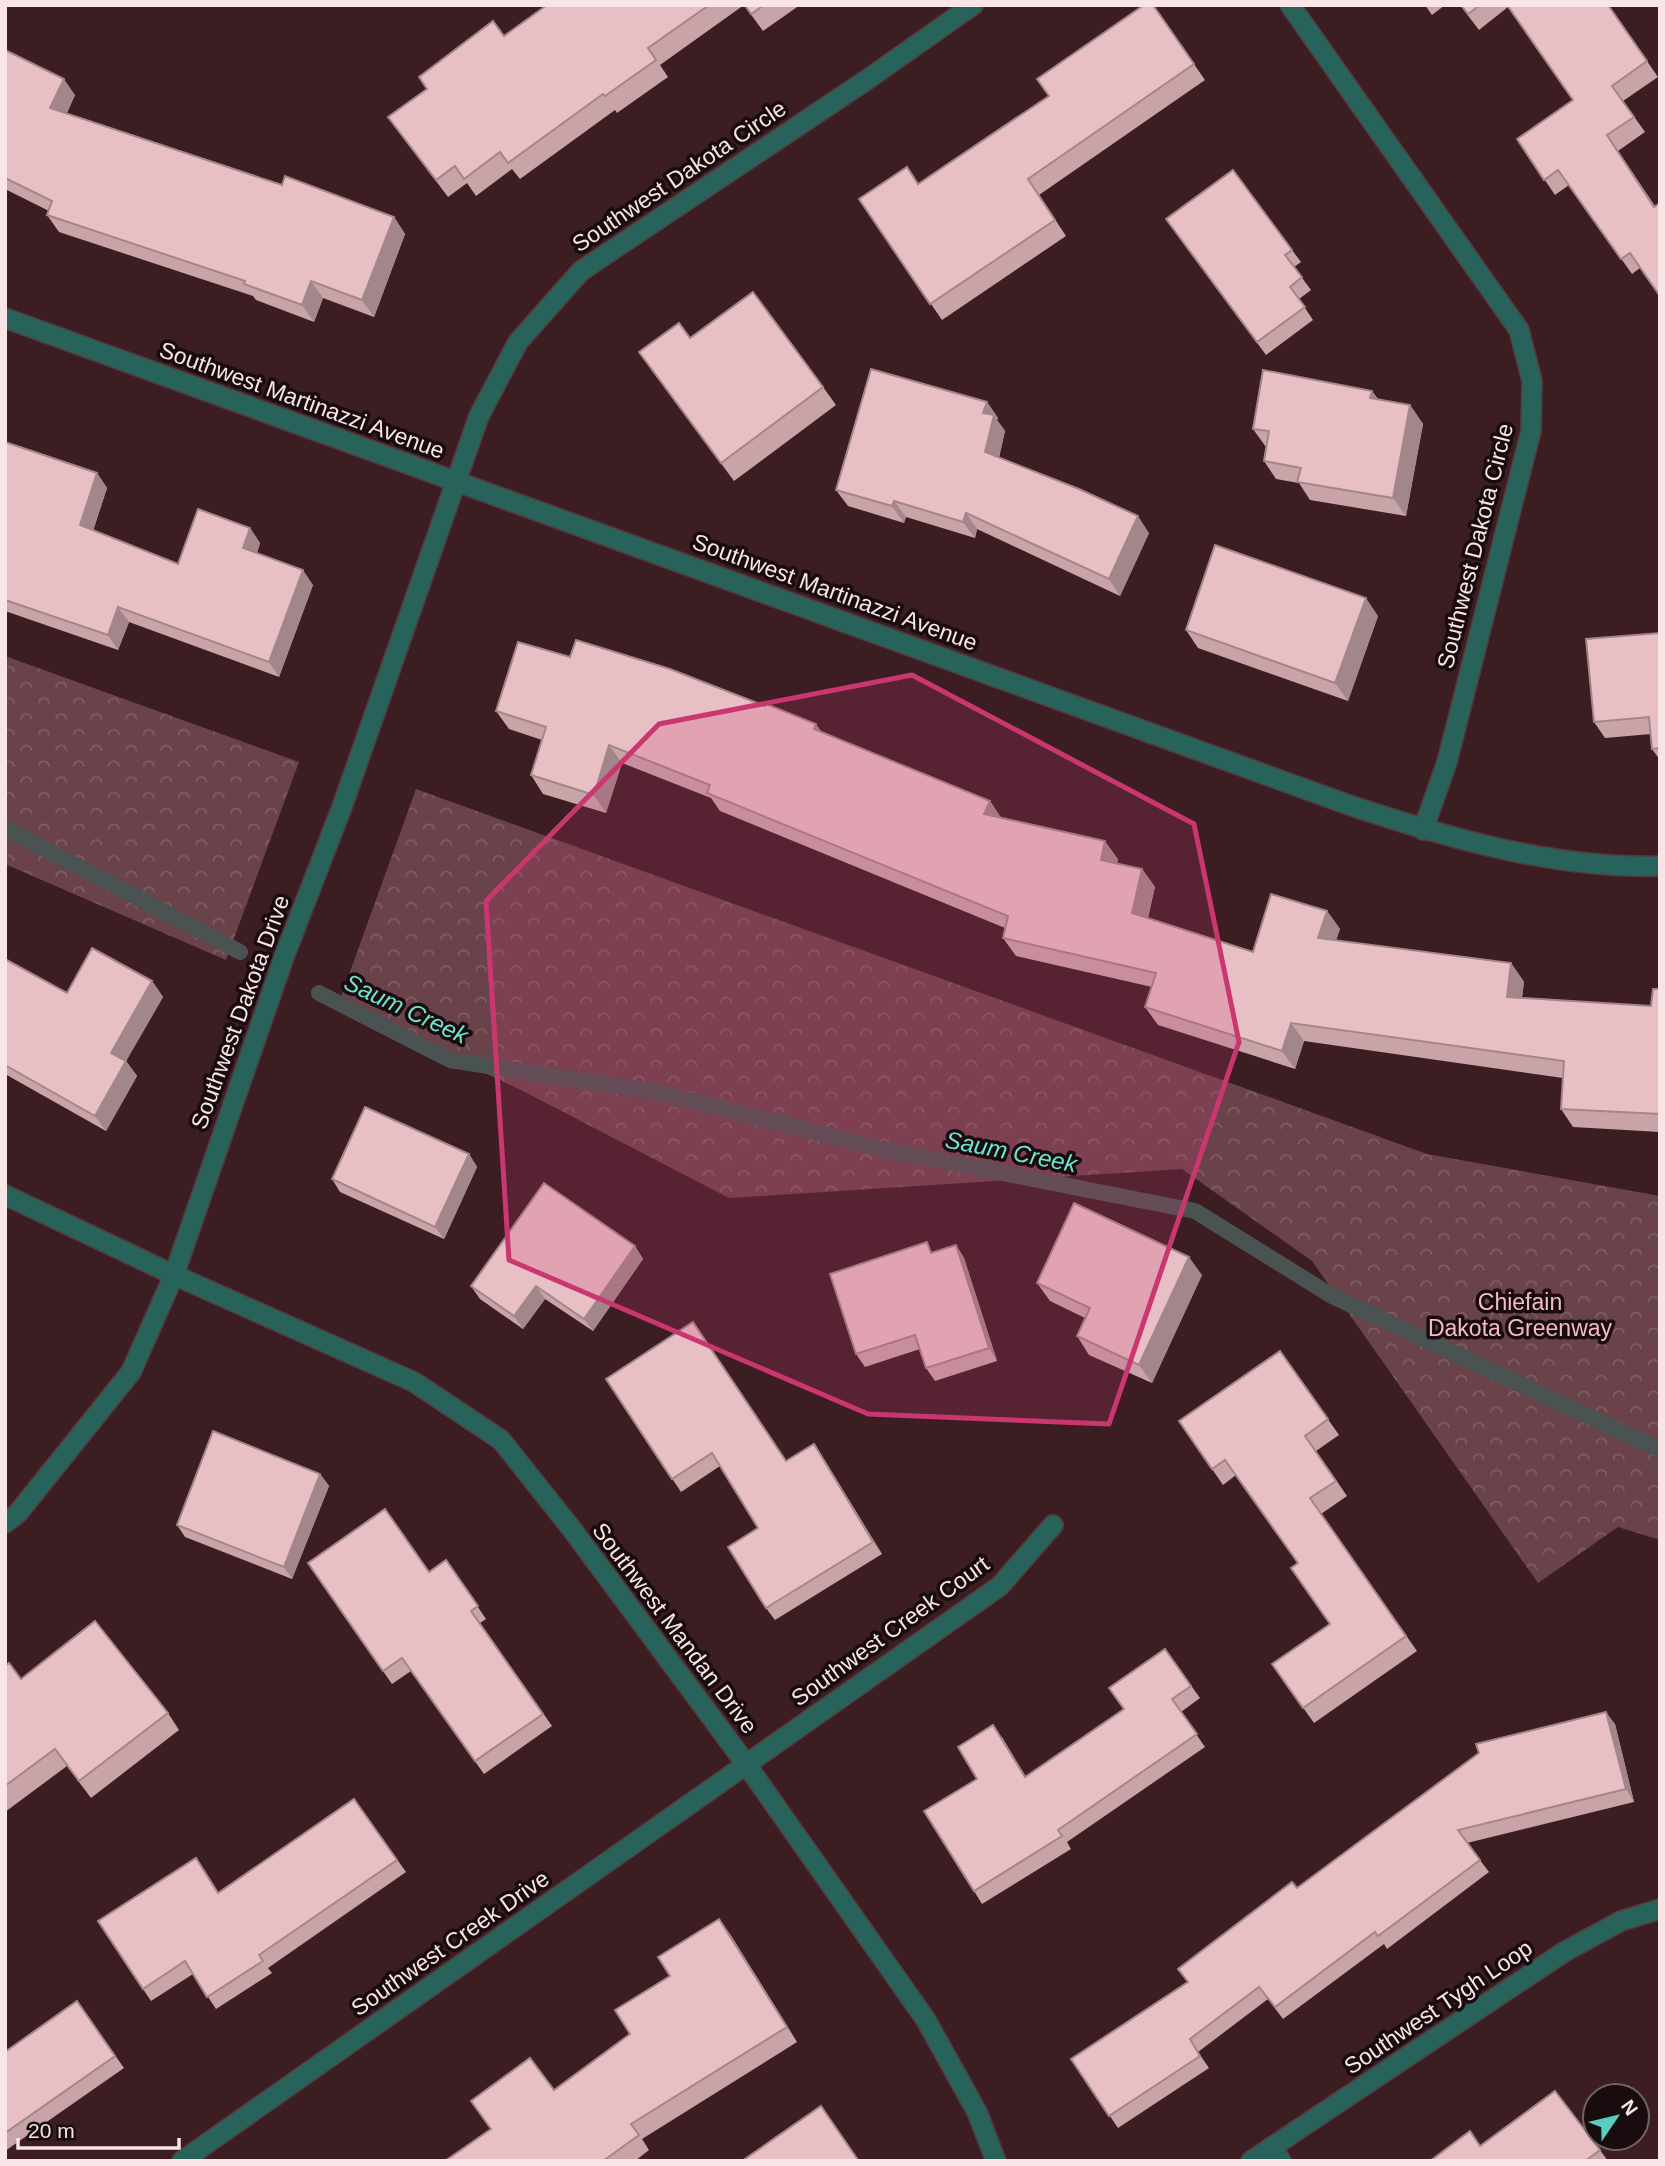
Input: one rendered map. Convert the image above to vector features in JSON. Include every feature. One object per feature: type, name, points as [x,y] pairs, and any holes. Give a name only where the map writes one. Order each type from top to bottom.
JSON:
[{"type":"street","name":"Southwest Dakota Circle","points":[[456,481],[479,416],[518,342],[581,271],[974,5]]},
{"type":"street","name":"Southwest Dakota Circle","points":[[1290,5],[1519,330],[1532,381],[1531,431],[1447,762],[1423,830]]},
{"type":"street","name":"Southwest Martinazzi Avenue","points":[[5,318],[1423,830],[1581,863],[1660,866]]},
{"type":"street","name":"Southwest Dakota Drive","points":[[5,1523],[18,1513],[131,1372],[174,1275],[284,957],[342,807],[456,481]]},
{"type":"street","name":"Southwest Mandan Drive","points":[[5,1195],[174,1275],[414,1382],[501,1440],[570,1528],[746,1765],[926,2020],[977,2112],[996,2161]]},
{"type":"street","name":"Southwest Creek Court","points":[[746,1765],[1000,1586],[1054,1525]]},
{"type":"street","name":"Southwest Creek Drive","points":[[182,2161],[746,1765]]},
{"type":"street","name":"Southwest Tygh Loop","points":[[1251,2161],[1277,2154],[1564,1952],[1620,1921],[1660,1909]]},
{"type":"highlighted area","points":[[912,675],[1194,824],[1239,1042],[1109,1424],[868,1414],[509,1260],[486,901],[659,724]]},
{"type":"green space","points":[[5,656],[299,762],[226,960],[5,864]]},
{"type":"green space","name":"Chiefain Dakota Greenway","points":[[416,789],[1427,1154],[1660,1196],[1660,1540],[1618,1527],[1538,1583],[1312,1261],[1182,1169],[729,1198],[519,1089],[338,1005]]},
{"type":"building","points":[[547,5],[709,5],[648,48],[656,60],[605,96],[603,94],[508,163],[500,152],[464,179],[455,166],[436,180],[388,117],[427,89],[419,77],[493,21],[504,36]]},
{"type":"building","points":[[745,5],[764,5],[751,14]]},
{"type":"building","points":[[1144,5],[1153,5],[1194,64],[1028,179],[1055,220],[930,304],[859,199],[907,167],[918,184],[1049,96],[1037,79]]},
{"type":"building","points":[[1461,5],[1480,5],[1468,14]]},
{"type":"building","points":[[1507,5],[1608,5],[1647,61],[1612,86],[1634,117],[1607,135],[1654,207],[1660,203],[1660,296],[1630,253],[1621,259],[1558,170],[1544,180],[1517,139],[1573,100]]},
{"type":"building","points":[[5,50],[64,79],[50,108],[282,185],[285,176],[394,217],[362,300],[311,281],[302,305],[244,284],[245,281],[47,215],[52,201],[5,178]]},
{"type":"building","points":[[1233,170],[1292,250],[1285,255],[1302,277],[1290,287],[1305,307],[1257,342],[1166,219]]},
{"type":"building","points":[[753,292],[823,387],[721,463],[639,352],[679,323],[690,338]]},
{"type":"building","points":[[871,369],[987,402],[983,413],[994,415],[985,452],[1079,489],[1138,516],[1109,579],[966,513],[963,522],[894,501],[892,506],[836,490]]},
{"type":"building","points":[[1263,370],[1372,391],[1370,398],[1410,405],[1393,498],[1297,482],[1301,468],[1264,461],[1269,431],[1253,429]]},
{"type":"building","points":[[5,442],[97,473],[80,525],[178,564],[198,509],[250,528],[243,548],[303,570],[269,662],[118,607],[108,635],[5,600]]},
{"type":"building","points":[[1215,545],[1366,598],[1335,683],[1186,630]]},
{"type":"building","points":[[1660,633],[1660,748],[1652,749],[1649,717],[1594,722],[1586,639]]},
{"type":"building","points":[[576,640],[670,669],[816,724],[814,729],[990,801],[984,814],[1105,841],[1101,860],[1142,869],[1132,913],[1253,952],[1271,894],[1327,911],[1318,938],[1511,963],[1507,997],[1651,1006],[1653,989],[1660,989],[1660,1114],[1561,1109],[1564,1061],[1291,1023],[1282,1051],[1145,1007],[1156,973],[1003,938],[1008,916],[707,793],[710,785],[609,745],[594,795],[531,775],[546,727],[496,711],[518,642],[570,657]]},
{"type":"building","points":[[92,948],[152,981],[111,1053],[126,1061],[95,1116],[5,1065],[5,959],[67,993]]},
{"type":"building","points":[[365,1107],[469,1154],[435,1227],[332,1179]]},
{"type":"building","points":[[544,1183],[635,1246],[584,1319],[536,1286],[514,1316],[471,1286]]},
{"type":"building","points":[[1074,1203],[1189,1257],[1139,1365],[1077,1336],[1090,1308],[1037,1283]]},
{"type":"building","points":[[927,1242],[931,1253],[956,1245],[989,1348],[926,1368],[915,1335],[856,1354],[830,1274]]},
{"type":"building","points":[[693,1322],[786,1461],[814,1444],[873,1542],[766,1608],[728,1547],[758,1528],[712,1453],[672,1479],[606,1379]]},
{"type":"building","points":[[1280,1351],[1328,1419],[1305,1436],[1336,1481],[1310,1498],[1406,1636],[1303,1708],[1272,1664],[1330,1624],[1291,1568],[1298,1563],[1225,1460],[1212,1469],[1179,1421]]},
{"type":"building","points":[[213,1431],[320,1474],[284,1567],[177,1525]]},
{"type":"building","points":[[385,1509],[429,1572],[446,1560],[478,1606],[471,1611],[543,1714],[475,1761],[402,1658],[383,1671],[308,1563]]},
{"type":"building","points":[[95,1621],[168,1713],[79,1781],[55,1749],[5,1786],[5,1666],[9,1663],[21,1679]]},
{"type":"building","points":[[1165,1649],[1191,1686],[1172,1699],[1197,1734],[1058,1830],[1062,1836],[974,1891],[924,1811],[977,1779],[958,1747],[993,1725],[1025,1777],[1124,1709],[1109,1688]]},
{"type":"building","points":[[1606,1712],[1626,1789],[1458,1830],[1480,1860],[1378,1936],[1375,1932],[1275,2007],[1259,1987],[1190,2039],[1200,2056],[1109,2116],[1071,2059],[1188,1982],[1178,1969],[1292,1882],[1297,1888],[1479,1753],[1476,1744]]},
{"type":"building","points":[[354,1799],[397,1860],[259,1955],[263,1961],[207,1997],[185,1961],[143,1989],[98,1921],[196,1858],[218,1893]]},
{"type":"building","points":[[719,1919],[787,2027],[631,2124],[639,2135],[603,2161],[445,2161],[491,2129],[471,2101],[530,2058],[554,2090],[630,2034],[615,2010],[670,1976],[658,1957]]},
{"type":"building","points":[[77,2001],[115,2056],[5,2133],[5,2052]]},
{"type":"building","points":[[1555,2091],[1581,2125],[1581,2152],[1597,2152],[1589,2161],[1430,2161],[1470,2131],[1480,2146]]},
{"type":"building","points":[[821,2106],[858,2160],[742,2161]]},
{"type":"waterway","name":"Saum Creek","points":[[5,828],[240,952]]},
{"type":"waterway","name":"Saum Creek","points":[[319,993],[450,1060],[661,1093],[881,1149],[1195,1211],[1332,1296],[1660,1450]]}]
